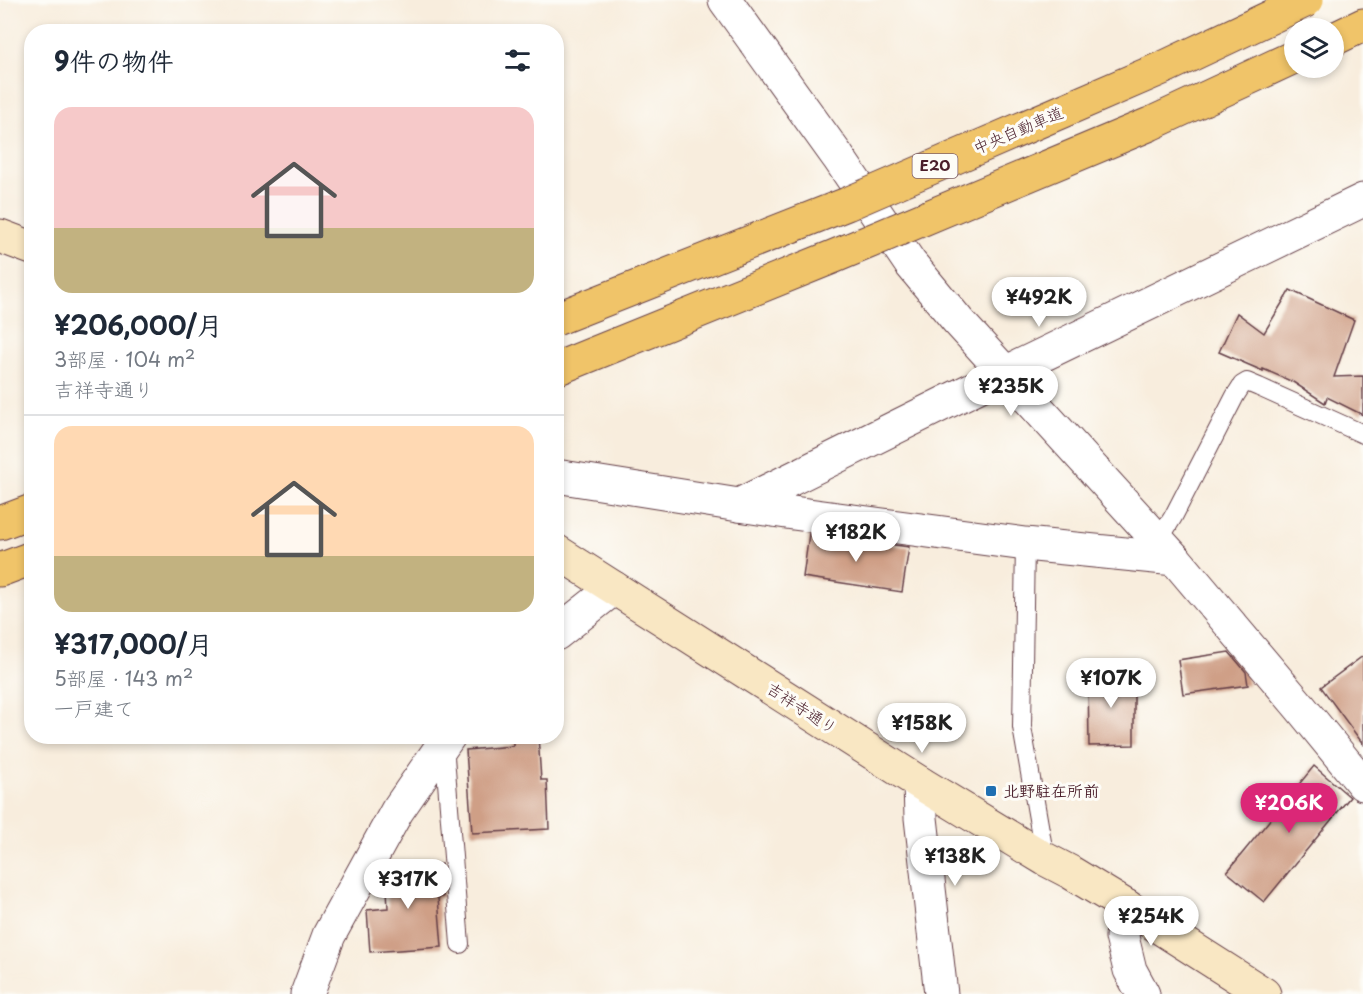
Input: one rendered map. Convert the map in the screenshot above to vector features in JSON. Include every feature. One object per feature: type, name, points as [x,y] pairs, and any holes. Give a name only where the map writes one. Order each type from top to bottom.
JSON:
[{"type":"highway","name":"中央自動車道","points":[[564,316],[847,204],[1167,66],[1307,0]]},
{"type":"highway","points":[[1344,34],[1363,25]]},
{"type":"highway","name":"E20","points":[[564,366],[836,256],[1150,124],[1284,62]]},
{"type":"highway","points":[[0,523],[24,514]]},
{"type":"highway","points":[[0,570],[24,561]]},
{"type":"main road","points":[[0,236],[24,245]]},
{"type":"main road","name":"吉祥寺通り","points":[[564,555],[920,783],[1126,906],[1263,994]]},
{"type":"street","points":[[725,0],[838,157],[910,263],[958,321],[1166,550],[1363,784]]},
{"type":"street","points":[[739,505],[1363,200]]},
{"type":"street","points":[[564,477],[739,505],[1025,544],[1166,550]]},
{"type":"street","points":[[564,628],[614,588]]},
{"type":"street","points":[[307,994],[329,935],[397,811],[443,744]]},
{"type":"street","points":[[920,783],[921,818],[941,994]]},
{"type":"street","points":[[1126,906],[1122,937],[1130,970],[1143,994]]},
{"type":"lane","points":[[1166,550],[1173,517],[1235,396],[1242,385],[1247,382],[1363,435]]},
{"type":"lane","points":[[1025,544],[1022,727],[1045,859]]},
{"type":"lane","points":[[446,744],[460,944]]},
{"type":"building","points":[[1290,290],[1354,320],[1334,377],[1363,376],[1363,415],[1327,397],[1325,403],[1293,382],[1219,352],[1237,313],[1264,333]]},
{"type":"building","points":[[809,534],[909,547],[902,592],[803,577]]},
{"type":"building","points":[[1229,652],[1246,672],[1248,685],[1183,694],[1178,660]]},
{"type":"building","points":[[1363,656],[1363,744],[1321,687]]},
{"type":"building","points":[[1088,673],[1134,673],[1134,745],[1089,746]]},
{"type":"building","points":[[513,744],[539,744],[541,780],[547,780],[549,829],[472,833],[466,750],[513,746]]},
{"type":"building","points":[[1314,766],[1350,797],[1264,902],[1227,872]]},
{"type":"building","points":[[441,864],[443,897],[438,898],[442,947],[370,952],[367,910],[388,908],[386,870],[388,867]]},
{"type":"place","name":"北野駐在所前","points":[[991,791]]}]
